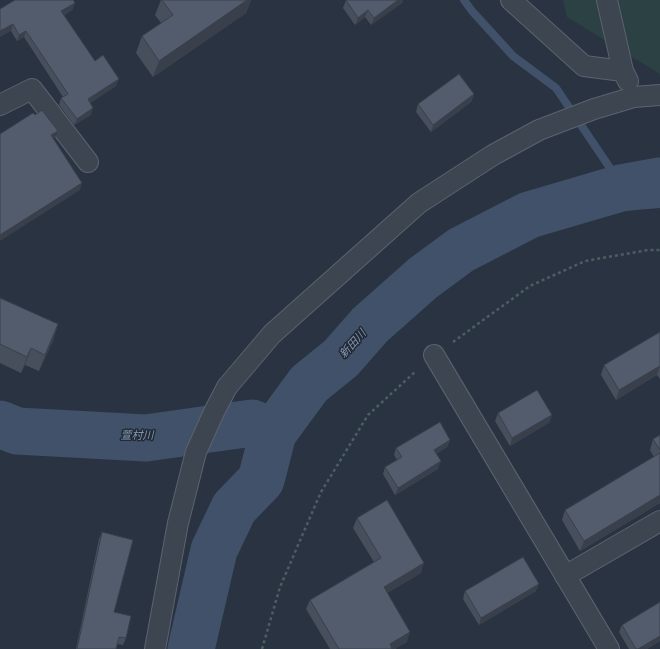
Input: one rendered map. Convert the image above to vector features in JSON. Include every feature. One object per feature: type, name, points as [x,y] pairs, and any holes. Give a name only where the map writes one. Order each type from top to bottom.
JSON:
[{"type":"street","points":[[511,0],[584,66],[623,71]]},
{"type":"street","points":[[607,0],[623,71],[634,97]]},
{"type":"street","points":[[0,105],[32,89],[88,162]]},
{"type":"street","points":[[155,649],[178,523],[196,452],[227,387],[272,334],[419,203],[493,155],[539,130],[594,109],[634,97],[660,95]]},
{"type":"street","points":[[434,355],[609,649]]},
{"type":"street","points":[[565,576],[660,521]]},
{"type":"path","points":[[262,649],[280,587],[321,492],[368,415],[434,355],[530,286],[585,261],[648,250],[660,250]]},
{"type":"green space","points":[[563,0],[660,0],[660,74],[567,17]]},
{"type":"water","points":[[660,172],[660,208],[601,213],[587,200],[597,186]]},
{"type":"building","points":[[15,0],[73,0],[75,3],[61,11],[95,61],[103,55],[119,79],[88,99],[93,108],[77,119],[61,98],[68,94],[26,31],[19,35],[13,24],[0,31],[0,9]]},
{"type":"building","points":[[162,0],[247,0],[159,61],[142,36],[173,15]]},
{"type":"building","points":[[346,0],[398,0],[374,18],[368,10],[358,18]]},
{"type":"building","points":[[459,74],[474,94],[433,125],[418,104]]},
{"type":"building","points":[[42,110],[58,131],[51,135],[82,183],[0,235],[0,134],[33,113],[35,115]]},
{"type":"building","points":[[0,298],[58,324],[45,355],[31,348],[27,357],[0,344]]},
{"type":"building","points":[[660,332],[660,366],[619,390],[604,365]]},
{"type":"building","points":[[537,390],[552,415],[512,438],[498,413]]},
{"type":"building","points":[[440,422],[450,440],[434,450],[441,461],[398,488],[385,467],[402,457],[396,448]]},
{"type":"building","points":[[660,435],[660,450],[653,439]]},
{"type":"building","points":[[660,453],[660,495],[584,541],[565,510]]},
{"type":"building","points":[[387,500],[424,563],[384,587],[410,632],[390,644],[392,649],[339,649],[310,600],[381,558],[357,518]]},
{"type":"building","points":[[102,532],[133,540],[114,612],[131,616],[126,638],[119,637],[116,649],[77,649]]},
{"type":"building","points":[[523,557],[539,584],[481,618],[465,591]]},
{"type":"building","points":[[660,602],[660,636],[636,649],[622,625]]},
{"type":"waterway","points":[[464,0],[472,11],[513,56],[556,88],[612,171],[621,188]]},
{"type":"waterway","name":"新田川","points":[[191,649],[214,550],[234,508],[261,480],[273,433],[309,384],[341,358],[370,325],[423,278],[461,250],[529,215],[621,188],[660,181]]},
{"type":"waterway","name":"萱村川","points":[[0,424],[17,431],[146,438],[252,423],[273,433]]}]
